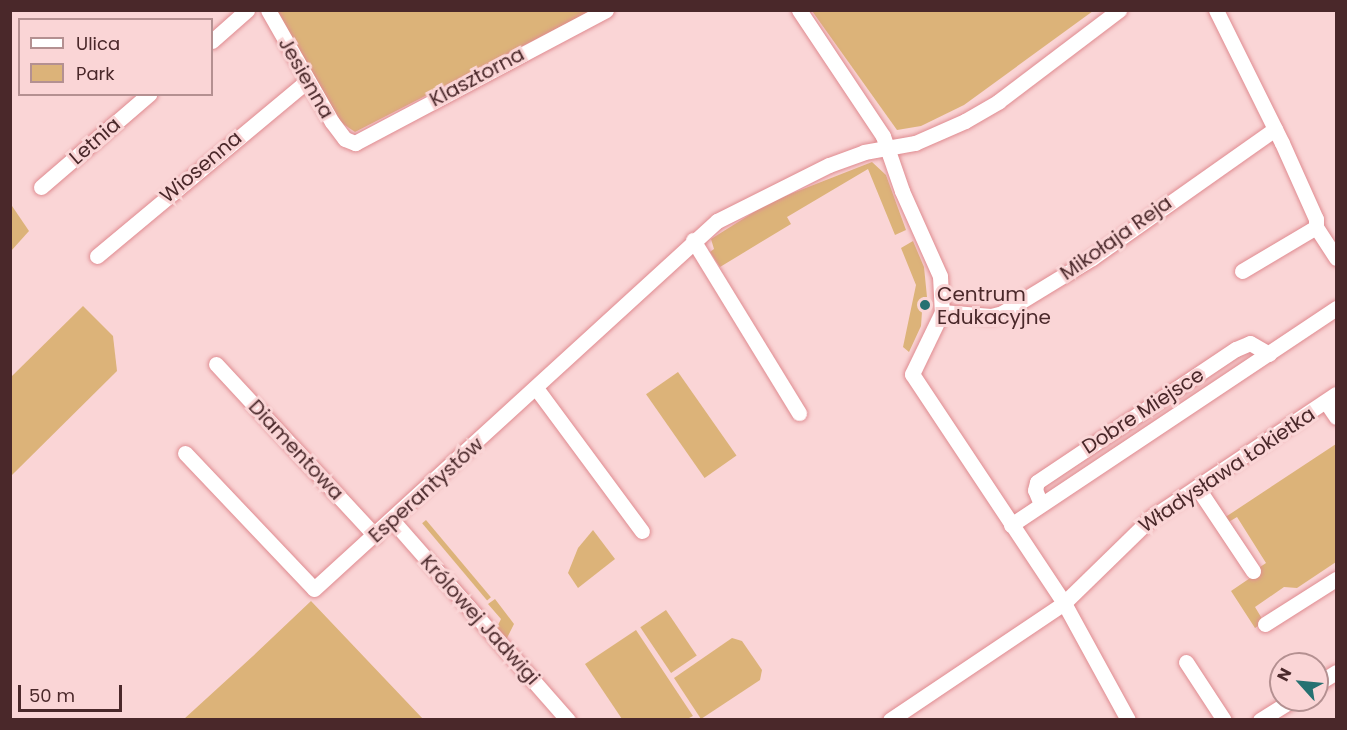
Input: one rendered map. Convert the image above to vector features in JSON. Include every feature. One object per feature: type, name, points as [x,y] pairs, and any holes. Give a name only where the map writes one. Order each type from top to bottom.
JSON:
[{"type":"street","points":[[213,40],[247,10]]},
{"type":"street","name":"Jesienna","points":[[268,10],[307,81],[349,142]]},
{"type":"street","name":"Klasztorna","points":[[349,142],[360,142],[475,77],[606,10]]},
{"type":"street","points":[[800,10],[866,105],[888,148],[902,191],[940,276],[942,312],[912,375],[1064,603],[1128,720]]},
{"type":"street","points":[[888,148],[915,143],[999,101],[1119,10]]},
{"type":"street","points":[[1216,10],[1275,129],[1316,223],[1336,258]]},
{"type":"street","name":"Wiosenna","points":[[97,256],[307,81]]},
{"type":"street","name":"Letnia","points":[[41,187],[147,96]]},
{"type":"street","name":"Mikołaja Reja","points":[[942,312],[991,316],[1002,313],[1092,258],[1275,129]]},
{"type":"street","name":"Esperantystów","points":[[185,453],[314,589],[393,521],[693,240],[760,198],[864,152],[888,148]]},
{"type":"street","points":[[1242,271],[1316,223]]},
{"type":"street","points":[[693,240],[799,413]]},
{"type":"street","name":"Dobre Miejsce","points":[[1011,525],[1336,308]]},
{"type":"street","name":"Dobre Miejsce","points":[[1041,504],[1035,490],[1037,482],[1244,343],[1261,347],[1269,354]]},
{"type":"street","name":"Diamentowa","points":[[216,363],[375,536]]},
{"type":"street","points":[[536,388],[642,531]]},
{"type":"street","points":[[1331,398],[1336,417]]},
{"type":"street","name":"Władysława Łokietka","points":[[890,720],[1064,603],[1135,532],[1197,487],[1331,398]]},
{"type":"street","points":[[1197,487],[1252,571]]},
{"type":"street","name":"Królowej Jadwigi","points":[[393,521],[568,720]]},
{"type":"street","points":[[1265,624],[1336,579]]},
{"type":"street","points":[[1186,662],[1224,720]]},
{"type":"street","points":[[1260,720],[1273,712]]},
{"type":"green space","points":[[275,11],[591,11],[355,132],[336,119]]},
{"type":"green space","points":[[812,11],[1093,11],[964,105],[921,126],[897,130]]},
{"type":"green space","points":[[872,162],[886,175],[906,230],[895,235],[868,169],[787,217],[791,224],[720,267],[710,252],[714,249],[711,239],[770,202]]},
{"type":"green space","points":[[10,203],[29,231],[11,251],[10,251]]},
{"type":"green space","points":[[913,241],[924,267],[927,297],[923,297],[921,326],[909,352],[903,347],[916,285],[901,248]]},
{"type":"green space","points":[[83,306],[113,336],[117,371],[11,476],[11,377]]},
{"type":"green space","points":[[678,372],[737,456],[705,478],[646,394]]},
{"type":"green space","points":[[1336,444],[1336,562],[1297,588],[1284,587],[1255,607],[1264,622],[1255,628],[1231,591],[1259,572],[1257,569],[1266,563],[1237,517],[1227,523],[1224,518]]},
{"type":"green space","points":[[426,520],[491,597],[487,601],[422,523]]},
{"type":"green space","points":[[593,530],[615,559],[578,588],[568,573],[578,548]]},
{"type":"green space","points":[[495,599],[514,624],[506,640],[496,629],[501,619],[488,604]]},
{"type":"green space","points":[[311,601],[423,719],[184,719],[253,656]]},
{"type":"green space","points":[[666,610],[697,656],[671,673],[640,627]]},
{"type":"green space","points":[[636,630],[693,716],[687,719],[622,719],[585,664]]},
{"type":"green space","points":[[732,638],[742,641],[762,670],[760,680],[701,719],[674,678]]},
{"type":"place","name":"Centrum Edukacyjne","points":[[925,305]]}]
